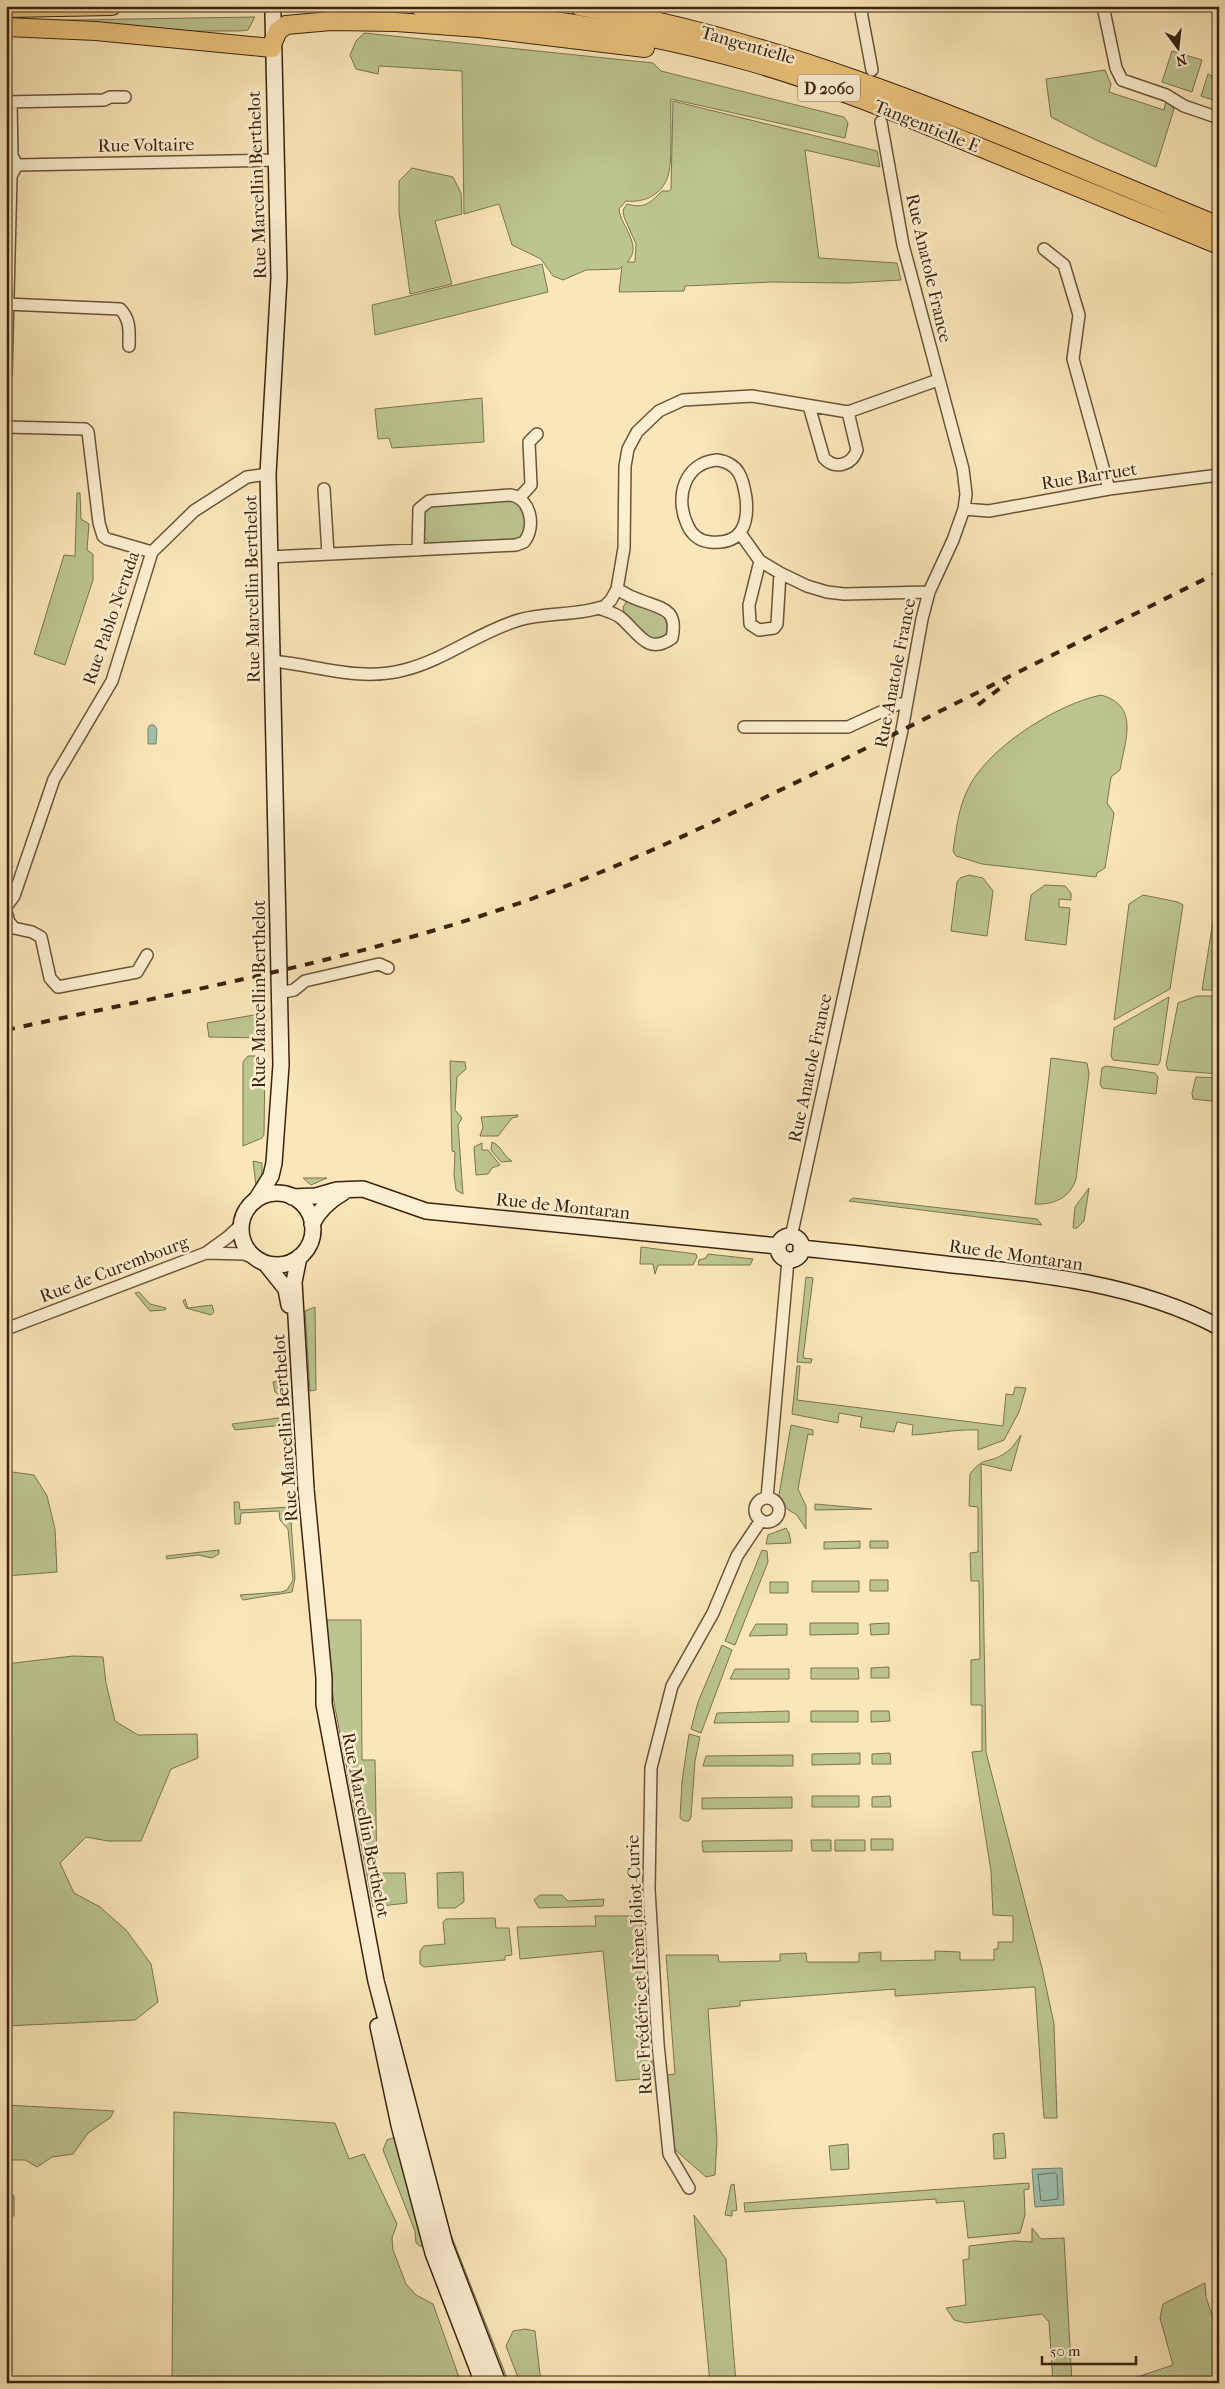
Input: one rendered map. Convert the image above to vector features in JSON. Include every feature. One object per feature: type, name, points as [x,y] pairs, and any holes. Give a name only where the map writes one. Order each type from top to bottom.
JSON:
[{"type":"main road","points":[[6,8],[112,6]]},
{"type":"main road","name":"Tangentielle E","points":[[419,6],[493,12],[664,40],[753,63],[854,97],[1219,246]]},
{"type":"main road","name":"D 2060","points":[[579,6],[683,26]]},
{"type":"main road","points":[[638,6],[683,26]]},
{"type":"main road","name":"Rue Marcellin Berthelot","points":[[273,15],[272,46],[279,278],[268,474],[281,1065],[274,1163],[271,1176],[256,1200],[246,1210],[242,1224],[244,1243],[286,1289],[288,1295],[299,1491],[304,1507],[309,1580],[307,1609],[314,1686],[385,2064],[433,2253],[483,2383]]},
{"type":"main road","points":[[6,27],[96,31],[272,46],[278,32],[286,25],[297,23],[396,22],[479,28],[675,52],[854,97]]},
{"type":"main road","name":"Tangentielle","points":[[683,26],[842,74]]},
{"type":"main road","name":"Tangentielle E","points":[[842,74],[948,114],[1219,226]]},
{"type":"main road","name":"Rue Marcellin Berthelot","points":[[274,1163],[290,1196],[305,1209],[312,1224],[310,1242],[300,1257],[294,1282],[306,1489],[324,1678],[324,1704],[376,1981],[445,2245],[498,2383]]},
{"type":"main road","name":"Rue de Montaran","points":[[290,1196],[316,1196],[337,1190],[362,1189],[376,1192],[400,1203],[426,1211],[778,1246]]},
{"type":"main road","points":[[312,1224],[317,1214],[327,1204],[348,1190]]},
{"type":"main road","points":[[256,1200],[276,1194],[290,1196]]},
{"type":"main road","points":[[784,1238],[796,1242],[796,1258],[788,1260],[782,1257],[778,1246],[784,1238]]},
{"type":"main road","name":"Rue de Montaran","points":[[796,1242],[1063,1278],[1144,1296],[1189,1311],[1219,1327]]},
{"type":"main road","points":[[261,1261],[284,1264],[300,1257]]},
{"type":"street","points":[[860,6],[872,70]]},
{"type":"street","points":[[1102,6],[1116,68],[1122,80],[1166,95],[1184,106],[1219,118]]},
{"type":"street","points":[[6,374],[11,176],[17,166],[12,156],[9,102],[104,100],[125,97]]},
{"type":"street","name":"Rue Anatole France","points":[[796,1242],[917,642],[929,592],[953,540],[964,509],[966,494],[963,469],[903,245],[881,122]]},
{"type":"street","name":"Rue Voltaire","points":[[17,166],[276,160]]},
{"type":"street","points":[[1044,249],[1064,265],[1079,315],[1073,360],[1109,489]]},
{"type":"street","points":[[7,304],[120,309],[127,316],[130,346]]},
{"type":"street","points":[[272,661],[351,674],[395,672],[431,661],[497,627],[520,619],[599,608],[611,600],[617,589],[624,548],[625,466],[631,441],[646,421],[674,402],[703,398],[752,396],[848,412],[938,380]]},
{"type":"street","points":[[809,406],[824,458],[830,464],[838,465],[851,461],[857,450],[848,412]]},
{"type":"street","points":[[6,427],[85,430],[88,432],[103,536],[107,539],[152,552]]},
{"type":"street","points":[[520,497],[531,485],[529,442],[537,434]]},
{"type":"street","points":[[709,461],[724,461],[733,465],[740,474],[744,481],[747,510],[745,526],[740,533],[732,539],[714,542],[696,538],[689,529],[683,511],[682,493],[689,474],[697,465],[709,461]]},
{"type":"street","name":"Rue Pablo Neruda","points":[[6,907],[14,896],[54,779],[112,681],[152,552],[194,511],[248,476],[268,474]]},
{"type":"street","name":"Rue Barruet","points":[[964,509],[989,511],[1109,489],[1219,474]]},
{"type":"street","points":[[324,489],[328,554]]},
{"type":"street","points":[[269,557],[418,550],[516,545],[524,542],[530,531],[529,512],[526,503],[520,497],[511,495],[429,501],[419,509],[418,550]]},
{"type":"street","points":[[740,533],[760,561],[780,573],[827,592],[844,594],[929,592]]},
{"type":"street","points":[[760,561],[748,612],[750,624],[759,630],[774,628],[778,624],[777,589],[780,573]]},
{"type":"street","points":[[599,608],[619,616],[645,642],[654,645],[664,644],[672,638],[673,621],[664,608],[642,601],[617,589]]},
{"type":"street","points":[[744,727],[848,727],[898,704],[906,704]]},
{"type":"street","points":[[6,912],[9,922],[14,928],[32,932],[41,938],[50,978],[53,984],[58,987],[136,972],[147,955]]},
{"type":"street","points":[[279,993],[294,990],[305,981],[379,964],[388,968]]},
{"type":"street","name":"Rue de Curembourg","points":[[6,1329],[206,1253],[242,1224]]},
{"type":"street","name":"Rue de Curembourg","points":[[206,1253],[244,1254],[261,1261]]},
{"type":"street","points":[[767,1498],[788,1260]]},
{"type":"street","points":[[767,1498],[776,1503],[778,1514],[769,1521],[761,1520],[756,1515],[755,1508],[760,1500],[767,1498]]},
{"type":"street","name":"Rue Frédéric et Irène Joliot-Curie","points":[[689,2188],[669,2154],[658,2044],[649,1889],[651,1768],[672,1686],[713,1613],[737,1556],[761,1520]]},
{"type":"green space","points":[[255,17],[248,30],[239,31],[186,31],[7,21]]},
{"type":"green space","points":[[364,33],[653,63],[661,71],[844,117],[848,123],[845,138],[671,99],[670,169],[665,183],[652,196],[639,201],[626,201],[619,209],[632,242],[632,256],[627,262],[635,262],[636,244],[624,217],[623,210],[627,204],[638,206],[647,204],[662,191],[669,191],[671,189],[673,101],[877,151],[880,167],[805,150],[819,258],[897,263],[901,280],[848,283],[772,282],[685,286],[684,291],[619,292],[622,266],[619,269],[586,270],[563,280],[553,276],[541,259],[512,245],[499,204],[464,214],[462,71],[379,66],[378,74],[356,69],[350,55],[356,41]]},
{"type":"green space","points":[[1172,51],[1202,60],[1192,92],[1162,82]]},
{"type":"green space","points":[[1105,70],[1111,84],[1109,92],[1164,110],[1166,101],[1174,109],[1156,167],[1051,117],[1046,79]]},
{"type":"green space","points":[[1208,74],[1219,80],[1219,102],[1201,96]]},
{"type":"green space","points":[[412,168],[453,177],[461,193],[462,214],[435,221],[452,284],[410,294],[399,212],[399,181]]},
{"type":"green space","points":[[542,264],[548,292],[375,335],[372,305]]},
{"type":"green space","points":[[482,398],[484,442],[392,448],[389,438],[378,439],[375,409]]},
{"type":"green space","points":[[77,493],[80,493],[81,519],[89,524],[87,550],[93,554],[93,580],[65,665],[34,654],[64,555],[75,556]]},
{"type":"green space","points":[[517,501],[524,508],[525,527],[522,538],[516,540],[430,544],[422,535],[422,512],[427,506]]},
{"type":"green space","points":[[627,601],[649,607],[664,616],[667,629],[665,637],[659,639],[651,637],[633,625],[626,616],[623,607]]},
{"type":"green space","points":[[1101,695],[1113,700],[1121,707],[1127,725],[1120,770],[1111,777],[1107,803],[1114,813],[1105,868],[1097,873],[1096,877],[982,864],[956,856],[953,851],[961,806],[976,775],[989,760],[1024,731],[1044,718],[1083,700]]},
{"type":"green space","points":[[969,875],[983,878],[993,891],[987,936],[951,931],[957,882],[960,878]]},
{"type":"green space","points":[[1045,885],[1065,886],[1071,893],[1071,900],[1059,899],[1059,907],[1070,908],[1066,945],[1025,940],[1031,895]]},
{"type":"green space","points":[[1143,895],[1178,902],[1183,905],[1170,989],[1114,1020],[1129,904]]},
{"type":"green space","points":[[1215,909],[1219,909],[1219,990],[1202,990]]},
{"type":"green space","points":[[1197,996],[1219,996],[1219,1074],[1168,1070],[1166,1065],[1178,1003]]},
{"type":"green space","points":[[1169,997],[1158,1065],[1113,1060],[1111,1056],[1114,1028]]},
{"type":"green space","points":[[266,1013],[266,1038],[209,1037],[207,1023]]},
{"type":"green space","points":[[248,1056],[265,1056],[264,1135],[262,1138],[243,1146],[243,1062]]},
{"type":"green space","points":[[1051,1058],[1087,1063],[1089,1074],[1076,1179],[1065,1196],[1055,1202],[1035,1204]]},
{"type":"green space","points":[[450,1061],[465,1062],[466,1069],[457,1077],[455,1110],[462,1118],[458,1125],[463,1194],[456,1190],[454,1175],[455,1152],[452,1151]]},
{"type":"green space","points":[[1106,1066],[1155,1073],[1158,1077],[1156,1094],[1102,1088],[1100,1084],[1102,1068]]},
{"type":"green space","points":[[1196,1077],[1219,1078],[1219,1102],[1193,1099],[1192,1093]]},
{"type":"green space","points":[[518,1115],[512,1118],[498,1136],[480,1136],[483,1127],[481,1117]]},
{"type":"green space","points":[[492,1142],[512,1161],[501,1162],[491,1150]]},
{"type":"green space","points":[[482,1143],[482,1150],[488,1150],[500,1165],[492,1168],[488,1174],[476,1175],[474,1147]]},
{"type":"green space","points":[[253,1161],[262,1163],[262,1175],[256,1186]]},
{"type":"green space","points":[[303,1178],[327,1178],[311,1185]]},
{"type":"green space","points":[[1089,1188],[1084,1221],[1077,1228],[1073,1228],[1075,1207]]},
{"type":"green space","points":[[853,1198],[1037,1219],[1042,1225],[849,1201]]},
{"type":"green space","points":[[641,1247],[696,1254],[697,1257],[693,1265],[658,1265],[655,1274],[653,1264],[640,1264]]},
{"type":"green space","points":[[708,1254],[753,1259],[750,1265],[698,1265],[699,1260],[706,1258]]},
{"type":"green space","points":[[806,1277],[813,1278],[803,1358],[812,1359],[811,1363],[797,1362]]},
{"type":"green space","points":[[139,1292],[150,1304],[166,1308],[165,1310],[150,1311],[135,1293]]},
{"type":"green space","points":[[185,1299],[188,1308],[212,1305],[214,1312],[211,1315],[186,1308],[183,1301]]},
{"type":"green space","points":[[315,1307],[316,1390],[310,1391],[305,1311]]},
{"type":"green space","points":[[797,1366],[800,1366],[797,1400],[1003,1426],[1006,1394],[1013,1395],[1015,1387],[1026,1388],[1019,1412],[1004,1440],[978,1450],[978,1430],[912,1435],[913,1425],[897,1422],[894,1432],[860,1427],[862,1417],[839,1413],[838,1423],[792,1414]]},
{"type":"green space","points":[[285,1380],[286,1393],[279,1395],[275,1392],[273,1382]]},
{"type":"green space","points":[[286,1417],[287,1424],[283,1425],[235,1430],[232,1424]]},
{"type":"green space","points":[[791,1425],[813,1430],[813,1435],[808,1434],[798,1489],[806,1506],[806,1529],[797,1515],[787,1509],[779,1495]]},
{"type":"green space","points":[[1021,1435],[1011,1471],[981,1464],[986,1752],[1042,1968],[1054,2024],[1057,2118],[1044,2118],[1035,1987],[895,1996],[895,1989],[740,2001],[740,2006],[708,2009],[717,2140],[715,2175],[706,2177],[673,2148],[667,2075],[675,2074],[666,1955],[718,1955],[719,1962],[780,1961],[780,1954],[806,1953],[807,1962],[859,1962],[859,1953],[881,1952],[881,1961],[935,1960],[935,1951],[960,1952],[960,1960],[994,1960],[994,1949],[998,1949],[998,1942],[1013,1942],[1013,1916],[993,1915],[991,1871],[972,1752],[982,1751],[982,1705],[971,1705],[971,1660],[980,1659],[979,1581],[971,1581],[970,1553],[978,1552],[978,1507],[969,1506],[970,1474],[979,1464],[999,1457],[1007,1451]]},
{"type":"green space","points":[[6,1473],[34,1475],[47,1496],[55,1529],[57,1572],[6,1576]]},
{"type":"green space","points":[[234,1502],[239,1502],[240,1510],[290,1507],[295,1578],[292,1592],[243,1600],[240,1595],[287,1590],[293,1580],[288,1529],[280,1520],[279,1511],[241,1513],[240,1524],[235,1524]]},
{"type":"green space","points":[[815,1504],[872,1509],[815,1510]]},
{"type":"green space","points":[[786,1528],[791,1543],[766,1544],[768,1535]]},
{"type":"green space","points":[[860,1541],[860,1548],[824,1549],[824,1542]]},
{"type":"green space","points":[[870,1541],[888,1541],[888,1548],[870,1548]]},
{"type":"green space","points":[[219,1550],[219,1554],[212,1558],[198,1555],[167,1559],[166,1556]]},
{"type":"green space","points":[[762,1550],[767,1551],[768,1562],[735,1645],[725,1641]]},
{"type":"green space","points":[[870,1580],[888,1580],[888,1591],[870,1591]]},
{"type":"green space","points":[[812,1581],[859,1581],[859,1592],[812,1592]]},
{"type":"green space","points":[[770,1582],[788,1582],[788,1593],[770,1593]]},
{"type":"green space","points":[[325,1620],[361,1620],[362,1760],[375,1760],[377,1873],[405,1873],[407,1903],[373,1907],[333,1697]]},
{"type":"green space","points":[[810,1623],[858,1623],[858,1634],[810,1635]]},
{"type":"green space","points":[[889,1623],[889,1634],[871,1635],[870,1624]]},
{"type":"green space","points":[[756,1624],[787,1624],[787,1635],[749,1636]]},
{"type":"green space","points":[[722,1645],[732,1650],[701,1733],[691,1729],[698,1702]]},
{"type":"green space","points":[[73,1656],[103,1657],[106,1683],[115,1721],[138,1735],[197,1734],[198,1758],[171,1769],[141,1841],[108,1841],[86,1837],[60,1863],[74,1893],[100,1907],[126,1930],[151,1964],[158,2002],[135,2020],[6,2026],[6,1664]]},
{"type":"green space","points":[[889,1667],[889,1678],[871,1678],[871,1668]]},
{"type":"green space","points":[[811,1668],[858,1668],[859,1679],[811,1679]]},
{"type":"green space","points":[[735,1669],[789,1669],[789,1679],[730,1679]]},
{"type":"green space","points":[[789,1711],[789,1722],[714,1723],[717,1713]]},
{"type":"green space","points":[[811,1711],[858,1711],[858,1722],[811,1722]]},
{"type":"green space","points":[[871,1711],[889,1711],[890,1721],[871,1722]]},
{"type":"green space","points":[[689,1734],[700,1737],[695,1761],[691,1817],[689,1821],[684,1821],[680,1818],[682,1781]]},
{"type":"green space","points":[[860,1753],[860,1764],[812,1765],[812,1754]]},
{"type":"green space","points":[[890,1753],[891,1764],[872,1764],[872,1754]]},
{"type":"green space","points":[[793,1755],[793,1766],[703,1766],[706,1756]]},
{"type":"green space","points":[[812,1796],[859,1796],[859,1807],[812,1807]]},
{"type":"green space","points":[[890,1796],[891,1807],[872,1807],[872,1797]]},
{"type":"green space","points":[[792,1797],[792,1808],[702,1809],[702,1798]]},
{"type":"green space","points":[[871,1839],[893,1839],[893,1850],[871,1850]]},
{"type":"green space","points":[[792,1840],[792,1851],[703,1852],[702,1841]]},
{"type":"green space","points":[[811,1840],[831,1840],[831,1851],[812,1851]]},
{"type":"green space","points":[[835,1840],[865,1840],[865,1851],[835,1851]]},
{"type":"green space","points":[[463,1872],[464,1902],[455,1908],[438,1908],[437,1873]]},
{"type":"green space","points":[[540,1895],[562,1895],[568,1901],[604,1899],[603,1906],[539,1908],[534,1900]]},
{"type":"green space","points":[[595,1916],[641,1916],[653,2078],[616,2081],[603,1951],[520,1959],[517,1927],[596,1926]]},
{"type":"green space","points":[[495,1918],[496,1928],[509,1928],[512,1955],[505,1956],[505,1960],[424,1967],[420,1964],[420,1951],[424,1946],[445,1944],[443,1922],[446,1919]]},
{"type":"green space","points":[[6,2105],[114,2111],[110,2118],[88,2133],[73,2154],[52,2157],[37,2167],[25,2160],[6,2160]]},
{"type":"green space","points":[[174,2112],[335,2123],[349,2159],[364,2154],[397,2224],[392,2238],[393,2250],[406,2284],[416,2295],[433,2304],[461,2383],[172,2383]]},
{"type":"green space","points":[[1004,2133],[1006,2158],[994,2159],[993,2134]]},
{"type":"green space","points":[[397,2139],[423,2246],[416,2243],[415,2231],[383,2150],[387,2140]]},
{"type":"green space","points":[[848,2144],[849,2169],[831,2170],[829,2146]]},
{"type":"green space","points":[[1029,2183],[1029,2189],[1024,2190],[1025,2215],[1020,2233],[968,2238],[964,2201],[936,2203],[936,2199],[745,2212],[744,2203]]},
{"type":"green space","points":[[734,2184],[737,2210],[732,2211],[732,2216],[725,2215],[731,2185]]},
{"type":"green space","points":[[6,2188],[14,2196],[14,2216],[6,2216]]},
{"type":"green space","points":[[694,2215],[726,2259],[736,2383],[710,2383]]},
{"type":"green space","points":[[446,2222],[509,2383],[502,2383],[450,2248]]},
{"type":"green space","points":[[1032,2228],[1041,2239],[1064,2238],[1072,2383],[1053,2383],[1049,2322],[1042,2314],[966,2323],[954,2320],[946,2308],[966,2305],[963,2260],[969,2259],[969,2246],[1014,2241],[1032,2242]]},
{"type":"green space","points":[[1205,2283],[1206,2297],[1219,2336],[1219,2383],[1128,2383],[1131,2379],[1173,2365],[1160,2318],[1163,2304]]},
{"type":"green space","points":[[525,2329],[535,2331],[541,2383],[520,2383],[506,2346],[513,2331]]},
{"type":"water","points":[[150,725],[154,725],[157,729],[156,744],[148,744],[148,728]]},
{"type":"water","points":[[1062,2168],[1064,2205],[1035,2207],[1032,2169]]},
{"type":"railway","points":[[6,1030],[256,976],[380,946],[502,909],[585,879],[666,844],[826,768],[1219,572]]},
{"type":"railway","points":[[978,705],[1008,682]]}]
